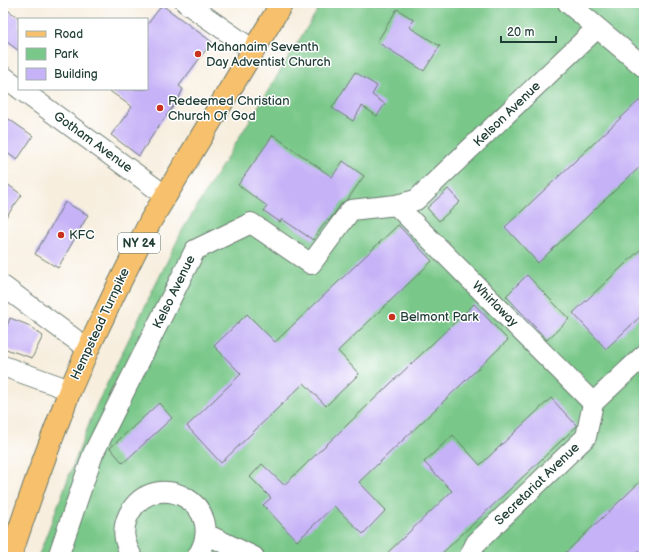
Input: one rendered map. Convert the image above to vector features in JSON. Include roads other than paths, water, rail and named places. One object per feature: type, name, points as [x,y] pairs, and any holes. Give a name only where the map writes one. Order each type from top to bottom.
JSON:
[{"type":"main road","name":"Hempstead Turnpike","points":[[9,549],[70,390],[88,348],[132,257],[151,220],[282,3]]},
{"type":"street","points":[[186,3],[253,50]]},
{"type":"street","points":[[568,3],[644,68]]},
{"type":"street","name":"Kelson Avenue","points":[[416,200],[597,28]]},
{"type":"street","name":"Gotham Avenue","points":[[3,76],[18,87]]},
{"type":"street","name":"Gotham Avenue","points":[[21,90],[166,196]]},
{"type":"street","name":"Kelso Avenue","points":[[58,557],[93,454],[195,250],[252,223],[311,264],[351,210],[396,205],[416,200]]},
{"type":"street","name":"Whirlaway","points":[[396,205],[593,403]]},
{"type":"street","points":[[3,286],[88,348]]},
{"type":"street","points":[[593,403],[643,358]]},
{"type":"street","points":[[3,366],[70,390]]},
{"type":"street","name":"Secretariat Avenue","points":[[469,557],[476,543],[586,437],[593,403]]},
{"type":"street","points":[[132,557],[126,545],[124,533],[126,520],[132,508],[141,499],[152,493],[165,491],[178,493],[190,500],[199,509],[204,520],[206,534],[203,548],[197,557]]},
{"type":"street","points":[[206,534],[254,557]]},
{"type":"place","name":"Mahanaim Seventh Day Adventist Church","points":[[198,54]]},
{"type":"place","name":"Redeemed Christian Church Of God","points":[[160,108]]},
{"type":"place","name":"KFC","points":[[61,235]]},
{"type":"place","name":"Belmont Park","points":[[392,317]]}]
